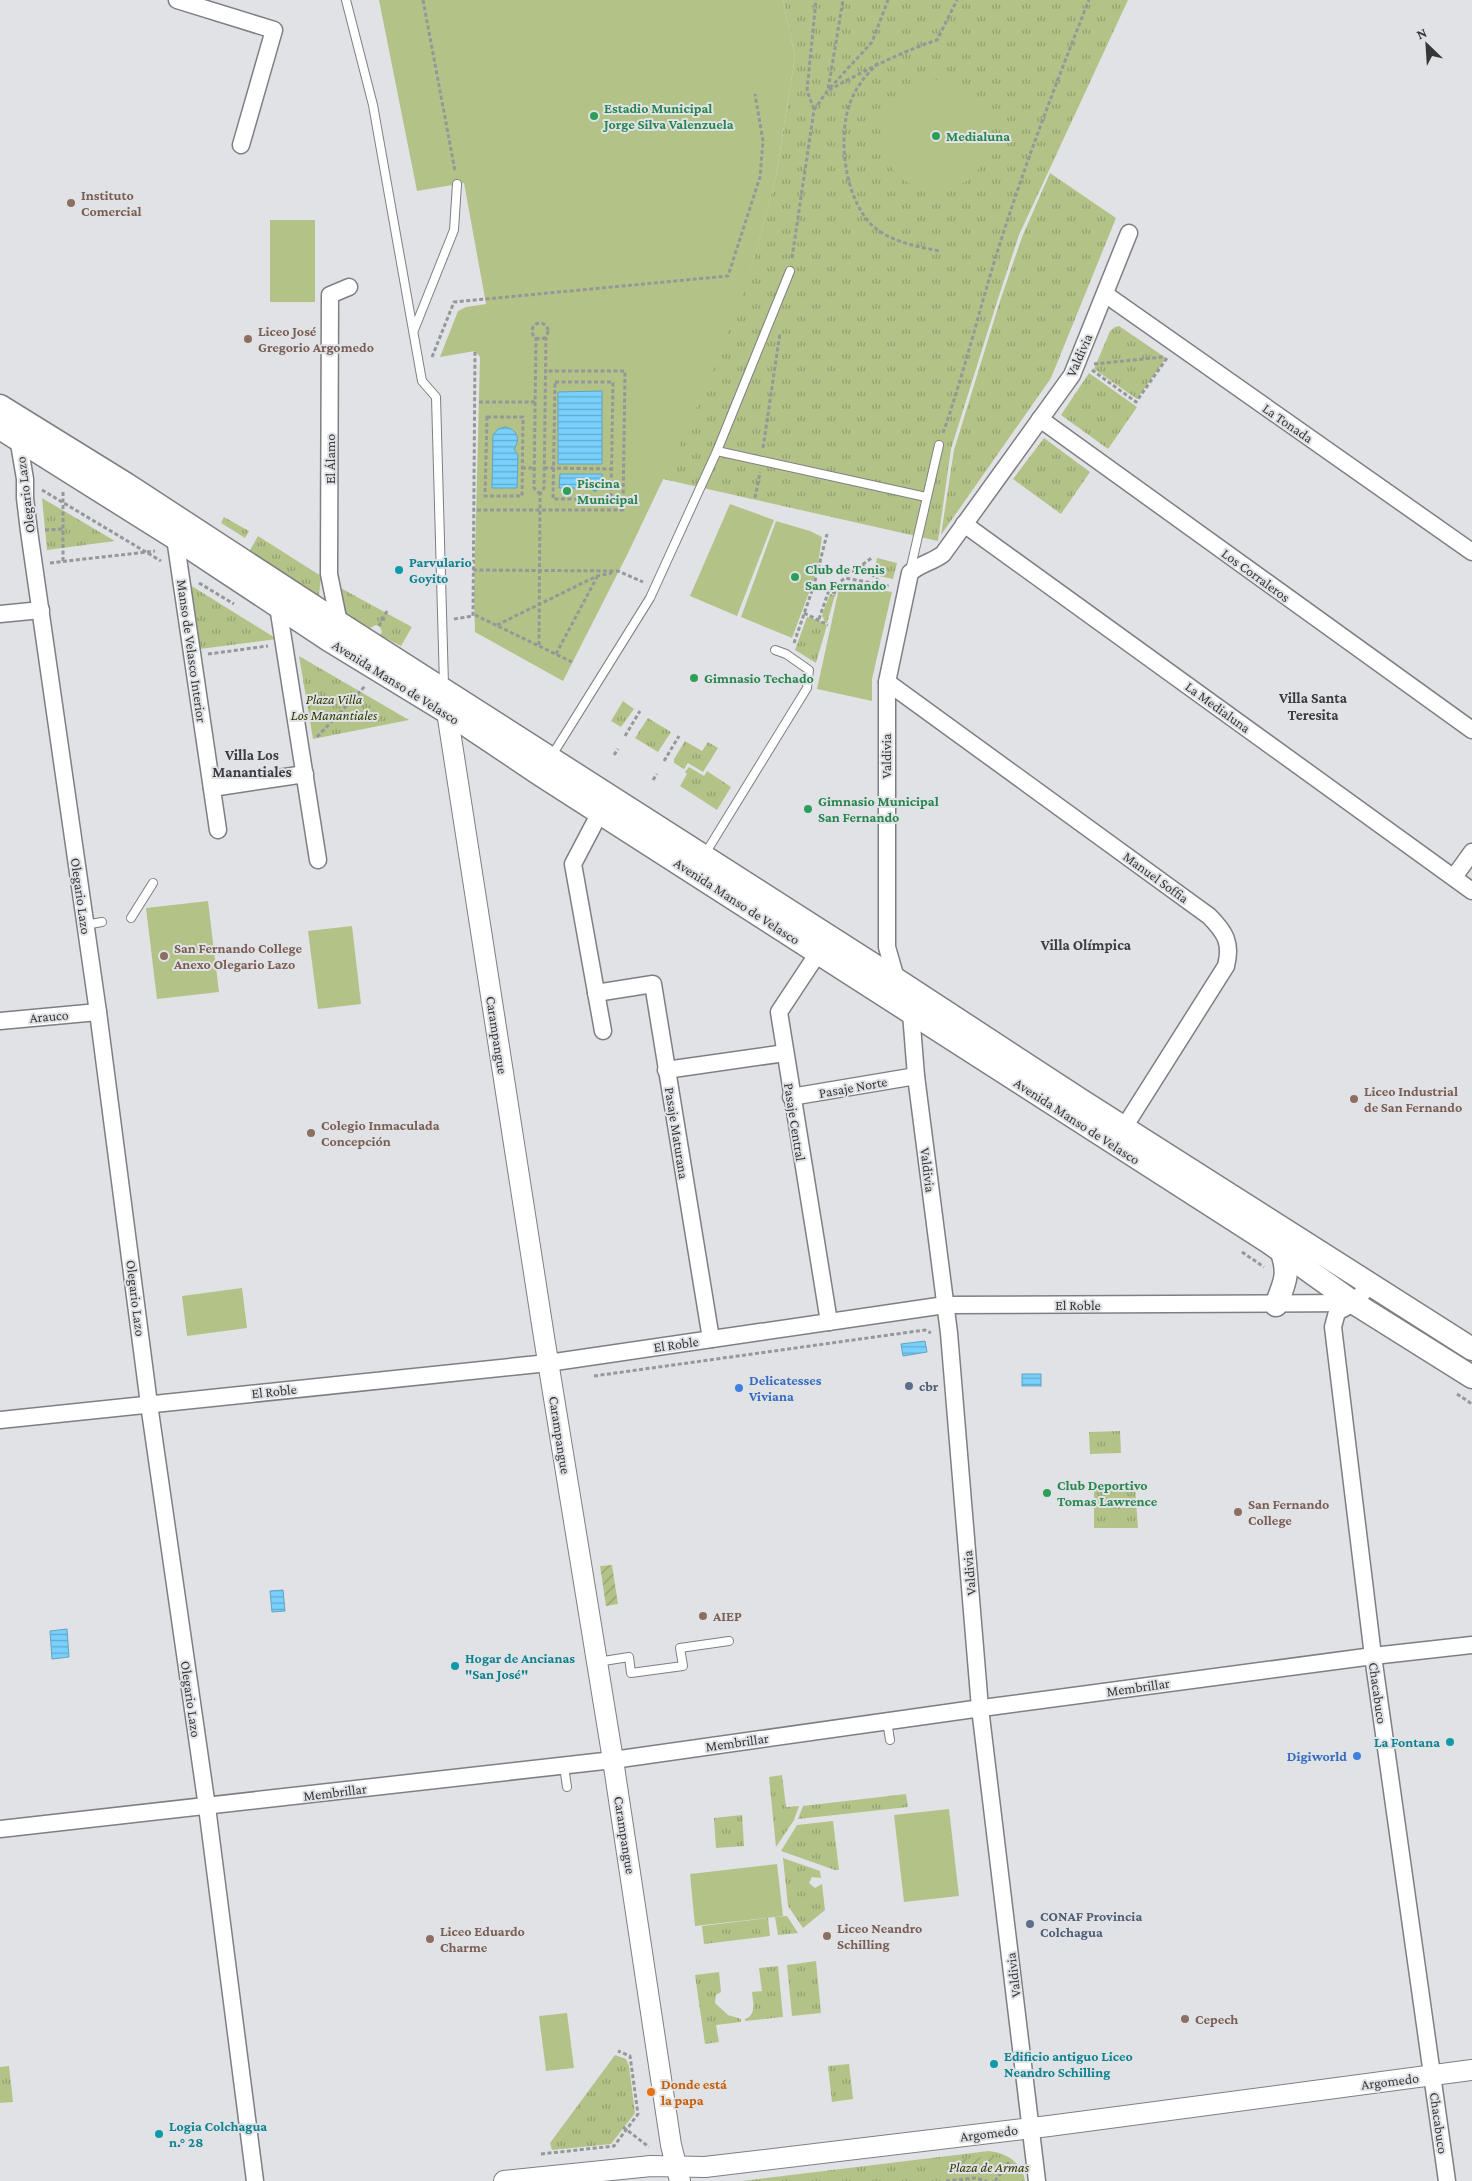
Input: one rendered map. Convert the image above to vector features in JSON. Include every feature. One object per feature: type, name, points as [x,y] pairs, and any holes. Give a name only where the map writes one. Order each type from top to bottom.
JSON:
[{"type":"main road","name":"Avenida Manso de Velasco","points":[[8,422],[62,469],[176,543],[278,607],[334,631],[444,689],[546,767]]},
{"type":"main road","name":"Avenida Manso de Velasco","points":[[8,422],[171,514],[273,580],[334,631],[446,712],[546,767],[824,945],[911,1013],[1370,1284],[1472,1349]]},
{"type":"main road","name":"Avenida Manso de Velasco","points":[[824,945],[894,978],[1354,1303],[1472,1377]]},
{"type":"main road","points":[[1276,1305],[1286,1281],[1287,1272],[1280,1250]]},
{"type":"street","points":[[178,0],[274,30],[240,146]]},
{"type":"street","name":"Valdivia","points":[[1037,2181],[980,1708],[949,1333],[916,1076],[911,1013],[894,978],[887,947],[887,682],[910,573],[915,568],[943,554],[1072,375],[1129,233]]},
{"type":"street","name":"El Álamo","points":[[334,631],[329,574],[330,295],[349,287]]},
{"type":"street","name":"La Tonada","points":[[1105,294],[1472,552]]},
{"type":"street","name":"Los Corraleros","points":[[1040,419],[1472,730]]},
{"type":"street","name":"Olegario Lazo","points":[[8,422],[25,478],[25,498],[34,565],[98,1012],[149,1404],[207,1807],[255,2181]]},
{"type":"street","name":"Manso de Velasco Interior","points":[[171,514],[218,830]]},
{"type":"street","name":"La Medialuna","points":[[964,524],[1472,891]]},
{"type":"street","points":[[273,580],[318,860]]},
{"type":"street","points":[[0,614],[41,610]]},
{"type":"street","name":"Manuel Soffia","points":[[887,682],[1209,916],[1223,930],[1229,956],[1226,966],[1119,1136]]},
{"type":"street","name":"Carampangue","points":[[444,689],[446,712],[548,1363],[678,2174]]},
{"type":"street","points":[[212,788],[304,774]]},
{"type":"street","points":[[603,1031],[573,864],[604,804]]},
{"type":"street","points":[[1454,878],[1472,852]]},
{"type":"street","name":"Pasaje Central","points":[[824,945],[779,1012],[791,1097],[829,1322]]},
{"type":"street","name":"Pasaje Maturana","points":[[596,993],[653,984],[711,1339]]},
{"type":"street","name":"Arauco","points":[[0,1021],[98,1012]]},
{"type":"street","points":[[666,1070],[785,1053]]},
{"type":"street","name":"Pasaje Norte","points":[[791,1097],[916,1076]]},
{"type":"street","name":"Chacabuco","points":[[1370,1284],[1354,1303],[1337,1312],[1333,1327],[1373,1656],[1447,2181]]},
{"type":"street","name":"El Roble","points":[[0,1420],[548,1363],[945,1304],[1276,1305],[1354,1303]]},
{"type":"street","name":"Membrillar","points":[[0,1829],[613,1760],[980,1708],[1373,1656],[1472,1645]]},
{"type":"street","name":"Argomedo","points":[[504,2181],[651,2166],[678,2174],[705,2166],[1032,2128],[1472,2070]]},
{"type":"lane","points":[[346,0],[373,105],[422,381],[436,396],[444,689]]},
{"type":"lane","points":[[414,330],[454,230],[457,184]]},
{"type":"lane","points":[[546,767],[616,655],[655,588],[717,451],[790,270]]},
{"type":"lane","points":[[910,573],[939,445]]},
{"type":"lane","points":[[717,451],[926,497]]},
{"type":"lane","points":[[699,865],[807,688],[810,670],[786,654],[774,650]]},
{"type":"lane","points":[[131,918],[153,883]]},
{"type":"lane","points":[[86,925],[102,922]]},
{"type":"lane","points":[[597,1662],[629,1657],[631,1673],[683,1666],[680,1648],[729,1641]]},
{"type":"lane","points":[[887,1721],[890,1740]]},
{"type":"lane","points":[[564,1766],[567,1787]]},
{"type":"path","points":[[423,0],[457,184]]},
{"type":"path","points":[[814,110],[807,91],[816,0]]},
{"type":"path","points":[[828,90],[843,0]]},
{"type":"path","points":[[790,270],[814,110],[828,90],[872,42],[888,0]]},
{"type":"path","points":[[828,90],[878,63],[907,50],[937,40],[957,0]]},
{"type":"path","points":[[939,445],[959,388],[993,267],[1049,100],[1089,0]]},
{"type":"path","points":[[878,63],[863,79],[852,97],[846,117],[845,164],[852,192],[863,213],[878,230],[902,243],[940,252]]},
{"type":"path","points":[[422,381],[454,302],[728,276],[760,177],[763,141],[755,94]]},
{"type":"path","points":[[539,646],[540,494],[544,488],[546,336],[548,329],[545,324],[540,323],[535,325],[532,330],[536,337],[534,488],[540,494]]},
{"type":"path","points":[[756,498],[781,328]]},
{"type":"path","points":[[536,337],[542,339],[546,336]]},
{"type":"path","points":[[441,621],[473,616],[475,351]]},
{"type":"path","points":[[1089,368],[1136,402],[1168,356],[1092,364]]},
{"type":"path","points":[[477,510],[623,510],[625,371],[546,370]]},
{"type":"path","points":[[555,382],[613,382],[611,499],[553,499],[554,468],[555,382]]},
{"type":"path","points":[[479,402],[535,402]]},
{"type":"path","points":[[487,416],[523,417],[522,468],[522,496],[485,496],[487,416]]},
{"type":"path","points":[[522,468],[534,468]]},
{"type":"path","points":[[544,468],[611,469]]},
{"type":"path","points":[[62,469],[63,562]]},
{"type":"path","points":[[792,649],[814,585],[827,534]]},
{"type":"path","points":[[34,565],[176,543]]},
{"type":"path","points":[[852,572],[872,557]]},
{"type":"path","points":[[862,565],[882,584]]},
{"type":"path","points":[[473,570],[618,571],[655,588]]},
{"type":"path","points":[[497,625],[597,576],[618,571]]},
{"type":"path","points":[[556,654],[597,576]]},
{"type":"path","points":[[819,619],[829,590],[845,578],[894,587]]},
{"type":"path","points":[[814,585],[838,594]]},
{"type":"path","points":[[376,629],[387,611]]},
{"type":"path","points":[[804,613],[828,624]]},
{"type":"path","points":[[475,615],[572,662]]},
{"type":"path","points":[[192,656],[284,644]]},
{"type":"path","points":[[301,754],[367,683]]},
{"type":"path","points":[[625,736],[640,711]]},
{"type":"path","points":[[664,761],[679,736]]},
{"type":"path","points":[[614,755],[618,749]]},
{"type":"path","points":[[653,780],[657,774]]},
{"type":"path","points":[[585,1378],[925,1330],[934,1334],[949,1333]]},
{"type":"path","points":[[541,2154],[614,2146],[625,2128],[638,2114],[630,2056],[618,2051]]},
{"type":"path","points":[[625,2128],[641,2141]]},
{"type":"path","points":[[995,2181],[1009,2162]]},
{"type":"path","points":[[946,2181],[974,2178],[987,2181]]},
{"type":"green space","points":[[379,0],[783,0],[795,57],[776,176],[749,278],[719,357],[685,433],[626,557],[563,681],[475,632],[474,595],[480,357],[475,351],[440,357],[458,311],[466,307],[486,304],[464,183],[417,191]]},
{"type":"green space","points":[[783,0],[1128,0],[1019,235],[951,449],[938,541],[663,479],[626,557],[749,277],[776,176],[795,57]]},
{"type":"green space","name":"Medialuna","points":[[936,80],[957,84],[975,96],[987,114],[991,135],[987,156],[975,174],[957,186],[936,190],[915,186],[897,174],[885,156],[881,135],[885,114],[897,96],[915,84]]},
{"type":"green space","points":[[1050,173],[1116,218],[1051,378],[941,535],[954,450],[999,304],[1022,237]]},
{"type":"green space","points":[[270,220],[315,220],[315,302],[270,302]]},
{"type":"green space","points":[[1119,326],[1166,358],[1137,399],[1094,369],[1110,331]]},
{"type":"green space","points":[[1089,373],[1137,407],[1108,449],[1061,415]]},
{"type":"green space","points":[[1044,438],[1090,472],[1061,514],[1013,479]]},
{"type":"green space","points":[[42,498],[115,541],[47,550]]},
{"type":"green space","points":[[730,504],[774,520],[737,616],[690,596]]},
{"type":"green space","points":[[224,517],[249,531],[245,538],[221,523]]},
{"type":"green space","points":[[776,521],[810,531],[822,537],[817,571],[792,638],[741,617]]},
{"type":"green space","points":[[258,536],[321,576],[319,596],[249,552]]},
{"type":"green space","points":[[877,558],[897,563],[893,579],[874,575]]},
{"type":"green space","points":[[845,584],[892,592],[872,679],[872,701],[817,689],[839,588]]},
{"type":"green space","points":[[190,585],[277,639],[200,649]]},
{"type":"green space","points":[[337,586],[412,627],[401,646],[380,635],[382,632],[380,627],[376,625],[370,628],[342,612]]},
{"type":"green space","points":[[830,594],[835,595],[827,623],[825,623],[822,615]]},
{"type":"green space","points":[[807,617],[827,625],[816,663],[795,650]]},
{"type":"green space","name":"Plaza Villa Los Manantiales","points":[[299,656],[409,720],[313,739]]},
{"type":"green space","points":[[623,701],[634,709],[621,727],[611,721]]},
{"type":"green space","points":[[648,718],[671,732],[658,752],[635,738]]},
{"type":"green space","points":[[685,741],[702,751],[708,742],[718,748],[703,772],[688,763],[684,769],[674,763],[674,759]]},
{"type":"green space","points":[[689,767],[704,776],[707,771],[731,787],[717,810],[680,786]]},
{"type":"green space","points":[[208,901],[219,992],[157,999],[146,908]]},
{"type":"green space","points":[[352,926],[361,1004],[318,1009],[308,931]]},
{"type":"green space","points":[[242,1288],[247,1328],[187,1336],[182,1296]]},
{"type":"green space","points":[[1120,1431],[1121,1453],[1090,1454],[1089,1432]]},
{"type":"green space","points":[[1135,1486],[1138,1528],[1094,1528],[1094,1489]]},
{"type":"green space","points":[[612,1565],[618,1604],[606,1606],[600,1566]]},
{"type":"green space","points":[[782,1775],[786,1807],[799,1806],[794,1820],[776,1847],[769,1777]]},
{"type":"green space","points":[[906,1794],[908,1807],[798,1819],[803,1806]]},
{"type":"green space","points":[[949,1809],[959,1896],[904,1902],[894,1815]]},
{"type":"green space","points":[[742,1815],[744,1846],[716,1848],[714,1818]]},
{"type":"green space","points":[[833,1821],[839,1870],[781,1851],[797,1825]]},
{"type":"green space","points":[[783,1858],[820,1871],[821,1878],[812,1877],[809,1883],[815,1888],[822,1884],[825,1910],[803,1928],[788,1906]]},
{"type":"green space","points":[[777,1864],[783,1916],[695,1926],[690,1874]]},
{"type":"green space","points":[[787,1916],[798,1933],[778,1935],[775,1917]]},
{"type":"green space","points":[[768,1918],[770,1936],[704,1944],[702,1926]]},
{"type":"green space","points":[[816,1961],[821,2013],[792,2016],[787,1965]]},
{"type":"green space","points":[[778,1966],[783,2017],[745,2021],[753,2011],[752,1992],[762,1991],[759,1968]]},
{"type":"green space","points":[[719,1972],[721,1992],[716,1995],[715,2003],[728,2015],[741,2019],[741,2022],[716,2025],[719,2042],[705,2044],[695,1975]]},
{"type":"green space","points":[[567,2013],[574,2068],[546,2071],[539,2016]]},
{"type":"green space","points":[[615,2055],[626,2059],[629,2066],[635,2113],[611,2144],[552,2150],[550,2143]]},
{"type":"green space","points":[[849,2064],[853,2099],[832,2102],[828,2066]]},
{"type":"green space","points":[[9,2066],[13,2102],[0,2103],[0,2067]]},
{"type":"green space","name":"Plaza de Armas","points":[[989,2151],[1007,2156],[1017,2164],[1025,2181],[742,2181]]},
{"type":"green space","points":[[991,2156],[1001,2158],[990,2173],[976,2168],[960,2170],[959,2160]]},
{"type":"water","points":[[602,391],[602,464],[558,464],[558,392]]},
{"type":"water","points":[[505,427],[517,435],[514,449],[518,455],[517,488],[492,488],[493,435],[498,429]]},
{"type":"water","points":[[560,474],[602,474],[602,486],[595,492],[590,488],[559,488]]},
{"type":"water","points":[[925,1341],[927,1352],[903,1356],[901,1344]]},
{"type":"water","points":[[1022,1374],[1041,1374],[1041,1386],[1022,1386]]},
{"type":"water","points":[[283,1590],[285,1611],[272,1612],[270,1591]]},
{"type":"water","points":[[67,1629],[69,1657],[52,1659],[50,1631]]},
{"type":"place","name":"Estadio Municipal Jorge Silva Valenzuela","points":[[594,116]]},
{"type":"place","name":"Medialuna","points":[[936,136]]},
{"type":"place","name":"Instituto Comercial","points":[[71,203]]},
{"type":"place","name":"Liceo José Gregorio Argomedo","points":[[248,339]]},
{"type":"place","name":"Piscina Municipal","points":[[567,491]]},
{"type":"place","name":"Parvulario Goyito","points":[[399,570]]},
{"type":"place","name":"Club de Tenis San Fernando","points":[[795,577]]},
{"type":"place","name":"Gimnasio Techado","points":[[694,678]]},
{"type":"place","name":"Gimnasio Municipal San Fernando","points":[[808,809]]},
{"type":"place","name":"San Fernando College Anexo Olegario Lazo","points":[[164,956]]},
{"type":"place","name":"Liceo Industrial de San Fernando","points":[[1354,1099]]},
{"type":"place","name":"Colegio Inmaculada Concepción","points":[[311,1133]]},
{"type":"place","name":"cbr","points":[[909,1386]]},
{"type":"place","name":"Delicatesses Viviana","points":[[739,1388]]},
{"type":"place","name":"Club Deportivo Tomas Lawrence","points":[[1047,1493]]},
{"type":"place","name":"San Fernando College","points":[[1238,1512]]},
{"type":"place","name":"AIEP","points":[[703,1616]]},
{"type":"place","name":"Hogar de Ancianas \"San José\"","points":[[455,1666]]},
{"type":"place","name":"La Fontana","points":[[1450,1742]]},
{"type":"place","name":"Digiworld","points":[[1357,1756]]},
{"type":"place","name":"CONAF Provincia Colchagua","points":[[1030,1924]]},
{"type":"place","name":"Liceo Neandro Schilling","points":[[827,1936]]},
{"type":"place","name":"Liceo Eduardo Charme","points":[[430,1939]]},
{"type":"place","name":"Cepech","points":[[1185,2019]]},
{"type":"place","name":"Edificio antiguo Liceo Neandro Schilling","points":[[994,2064]]},
{"type":"place","name":"Donde está la papa","points":[[651,2092]]},
{"type":"place","name":"Logia Colchagua n.° 28","points":[[159,2134]]},
{"type":"district","name":"Villa Santa Teresita","points":[[1313,706]]},
{"type":"district","name":"Villa Los Manantiales","points":[[252,764]]},
{"type":"district","name":"Villa Olímpica","points":[[1086,945]]}]
